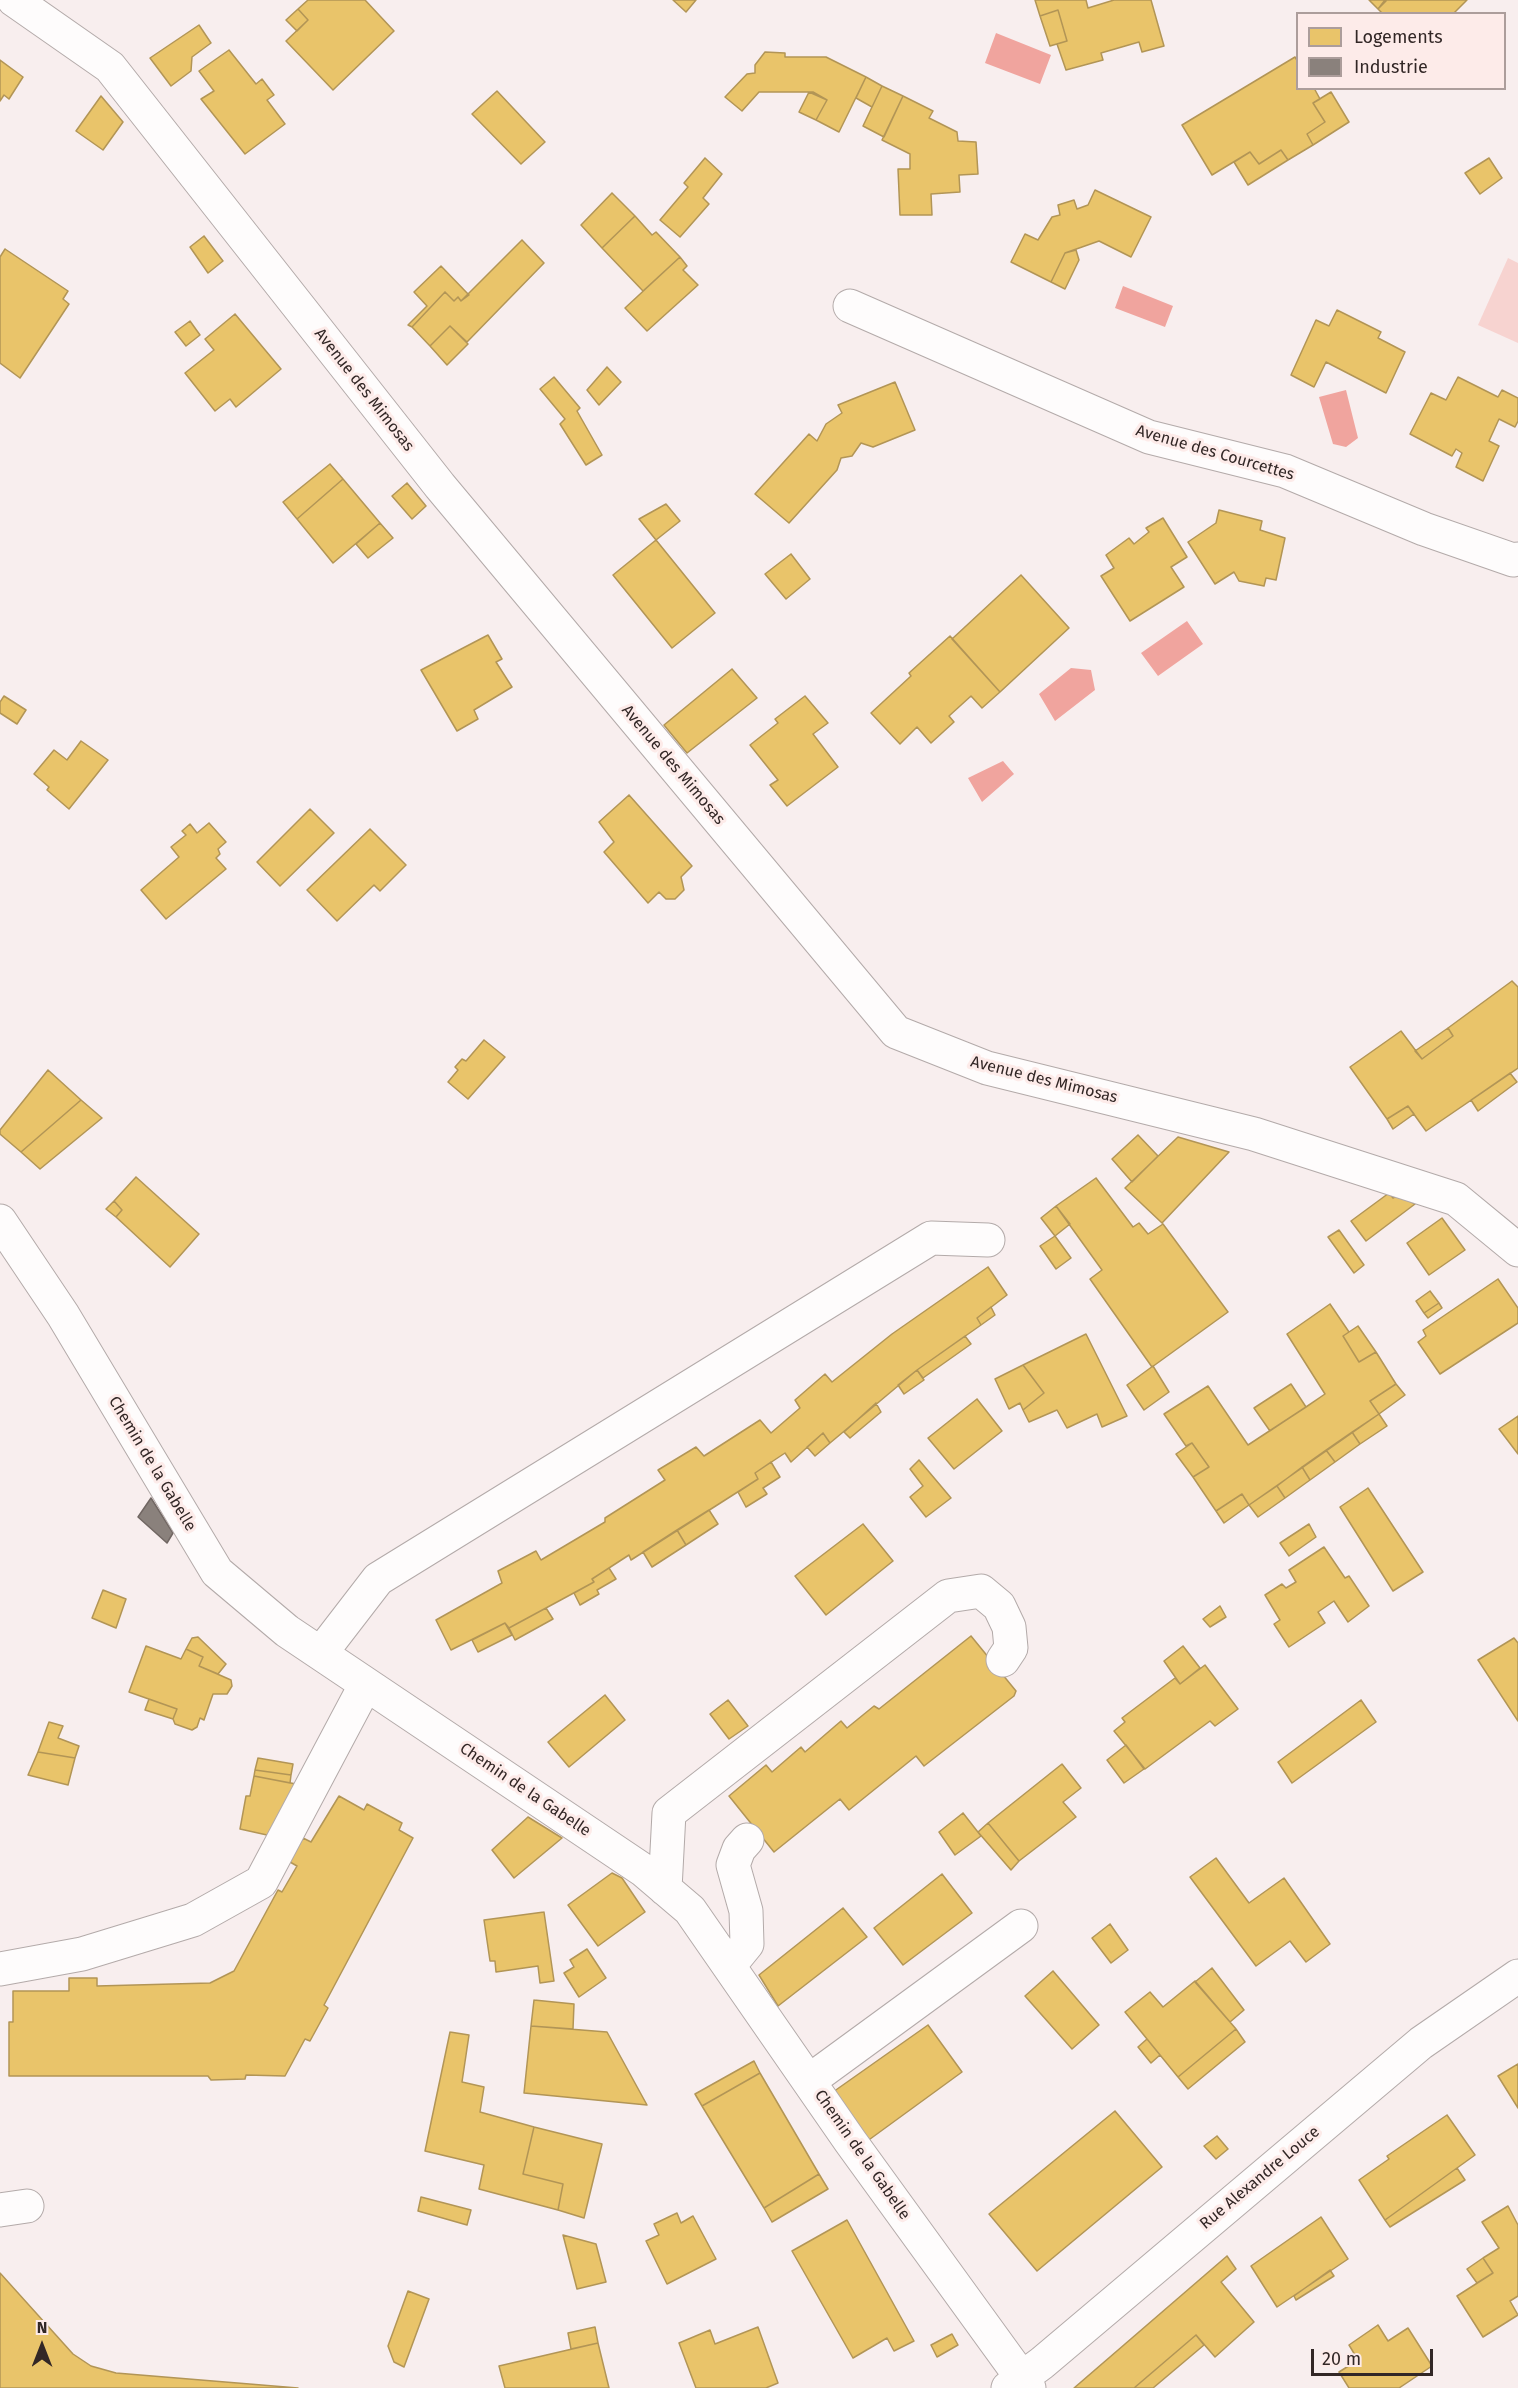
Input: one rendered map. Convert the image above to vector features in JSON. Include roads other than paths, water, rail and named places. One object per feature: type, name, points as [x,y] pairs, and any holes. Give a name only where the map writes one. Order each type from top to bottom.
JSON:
[{"type":"street","name":"Avenue des Mimosas","points":[[14,0],[110,67],[440,486],[896,1032],[987,1068],[1254,1134],[1456,1199],[1518,1250]]},
{"type":"street","name":"Avenue des Courcettes","points":[[850,306],[1149,436],[1285,471],[1425,529],[1513,560],[1518,559]]},
{"type":"street","name":"Chemin de la Gabelle","points":[[0,1221],[63,1315],[217,1572],[287,1631],[644,1870],[690,1910],[1020,2385]]},
{"type":"street","points":[[321,1653],[378,1579],[931,1238],[988,1240]]},
{"type":"street","points":[[665,1889],[669,1813],[948,1596],[981,1591],[999,1606],[1009,1627],[1011,1648],[1003,1660]]},
{"type":"street","points":[[0,1969],[82,1954],[193,1920],[261,1882],[366,1684]]},
{"type":"street","points":[[729,1966],[747,1944],[746,1911],[733,1865],[739,1849],[747,1840]]},
{"type":"street","points":[[809,2081],[1021,1926]]},
{"type":"street","name":"Rue Alexandre Louce","points":[[1020,2385],[1420,2043],[1518,1976]]}]
